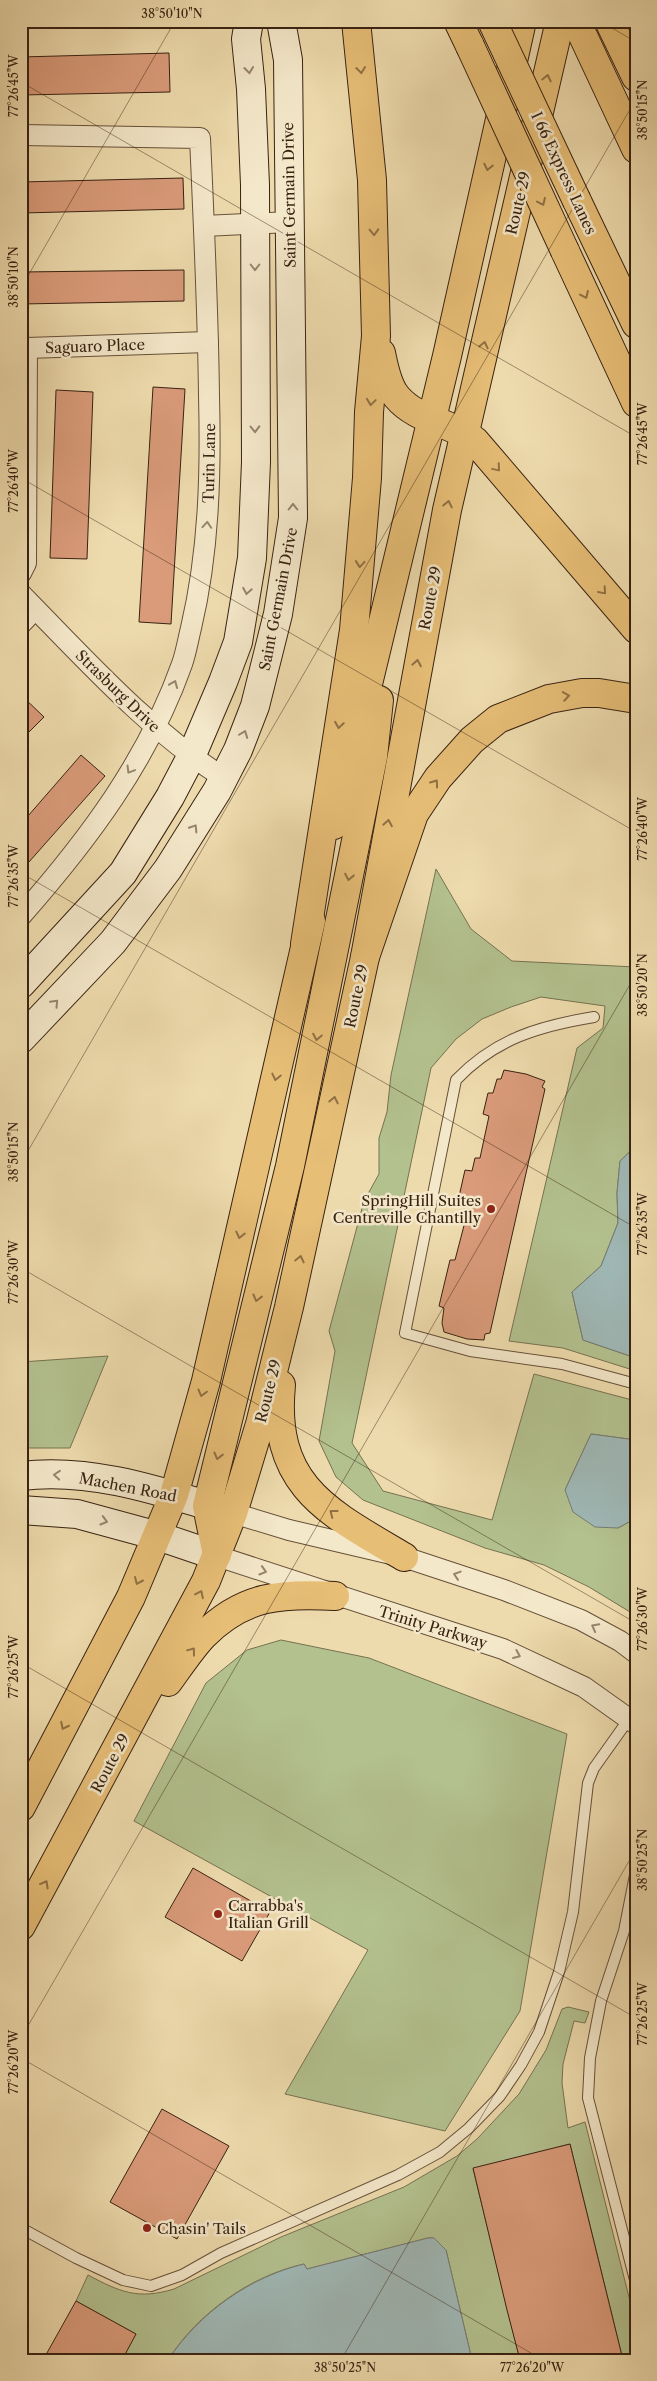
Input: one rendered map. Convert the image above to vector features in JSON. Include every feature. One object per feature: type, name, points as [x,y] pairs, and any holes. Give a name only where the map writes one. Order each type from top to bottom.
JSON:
[{"type":"main road","points":[[306,944],[354,630],[367,478],[369,412],[376,336],[372,180],[356,21]]},
{"type":"main road","points":[[458,21],[636,403]]},
{"type":"main road","name":"I 66 Express Lanes","points":[[492,21],[636,324]]},
{"type":"main road","points":[[21,1807],[131,1597],[174,1495],[208,1372],[306,944],[392,587],[522,21]]},
{"type":"main road","name":"Route 29","points":[[220,1509],[260,1424],[289,1307],[364,957],[423,633],[464,432],[560,21]]},
{"type":"main road","points":[[576,21],[636,149]]},
{"type":"main road","points":[[612,28],[636,77]]},
{"type":"main road","points":[[376,336],[388,380],[396,396],[411,410],[464,432],[475,441],[636,629]]},
{"type":"main road","points":[[217,1556],[220,1509],[373,757],[392,587]]},
{"type":"main road","points":[[364,957],[414,814],[438,778],[472,740],[498,719],[549,699],[582,693],[599,693],[636,699]]},
{"type":"main road","points":[[289,1307],[279,1410],[283,1442],[291,1463],[305,1487],[317,1500],[341,1519],[404,1557]]},
{"type":"main road","name":"Route 29","points":[[21,1926],[188,1619],[217,1556]]},
{"type":"main road","points":[[120,1745],[203,1636],[220,1622],[242,1607],[258,1600],[292,1594],[335,1596]]},
{"type":"street","name":"Saint Germain Drive","points":[[25,971],[124,873],[170,797],[191,757],[238,642],[252,558],[256,462],[255,224],[251,89],[246,39],[249,21]]},
{"type":"street","name":"Saint Germain Drive","points":[[21,1039],[113,942],[168,869],[224,778],[238,750],[255,706],[278,614],[293,518],[288,60],[281,21]]},
{"type":"street","name":"Turin Lane","points":[[21,135],[200,138],[208,342],[210,464],[207,530],[200,592],[182,663],[155,729],[98,822],[65,866],[21,916]]},
{"type":"street","points":[[204,226],[289,222]]},
{"type":"street","name":"Saguaro Place","points":[[21,573],[26,563],[27,348],[208,342]]},
{"type":"street","name":"Strasburg Drive","points":[[21,594],[155,729],[191,757],[224,778]]},
{"type":"street","name":"Machen Road","points":[[21,1476],[42,1473],[99,1478],[174,1495],[220,1509]]},
{"type":"street","points":[[220,1509],[289,1530],[404,1557],[543,1604],[580,1620],[620,1641],[636,1653]]},
{"type":"street","points":[[21,1510],[76,1514],[158,1536],[217,1556]]},
{"type":"street","name":"Trinity Parkway","points":[[217,1556],[335,1596],[503,1649],[584,1687],[634,1717]]},
{"type":"lane","points":[[21,631],[39,612]]},
{"type":"lane","points":[[594,1017],[535,1029],[512,1039],[472,1063],[456,1080],[405,1334],[470,1351],[562,1364],[636,1384]]},
{"type":"lane","points":[[21,2228],[76,2258],[123,2280],[151,2286],[182,2275],[228,2250],[420,2164],[469,2128],[500,2096],[521,2065],[539,2032],[559,1972],[573,1912],[588,1783],[594,1768],[634,1717]]},
{"type":"lane","points":[[636,1870],[624,1931],[598,2017],[590,2058],[588,2098],[636,2284]]},
{"type":"green space","points":[[436,869],[471,929],[512,961],[636,967],[636,1146],[620,1161],[617,1193],[618,1223],[601,1266],[572,1292],[583,1340],[636,1358],[636,1371],[563,1348],[509,1341],[577,1048],[603,1028],[605,1006],[541,997],[482,1019],[456,1039],[431,1068],[352,1443],[383,1491],[492,1520],[534,1374],[636,1401],[636,1440],[591,1434],[565,1490],[618,1528],[636,1518],[635,1615],[589,1587],[544,1565],[485,1548],[363,1500],[336,1477],[319,1441],[335,1351],[329,1331],[364,1201],[379,1174],[379,1138],[387,1112],[391,1075]]},
{"type":"green space","points":[[108,1356],[70,1448],[21,1448],[21,1362]]},
{"type":"green space","points":[[281,1640],[369,1658],[567,1734],[520,2011],[445,2131],[285,2094],[368,1950],[134,1821],[206,1683],[247,1650]]},
{"type":"green space","points":[[568,2007],[589,2012],[585,2023],[574,2021],[563,2064],[562,2083],[568,2128],[585,2122],[636,2325],[636,2360],[623,2360],[570,2144],[473,2169],[520,2360],[472,2360],[446,2250],[434,2238],[307,2269],[304,2264],[264,2277],[245,2287],[210,2312],[180,2343],[168,2360],[122,2360],[136,2334],[76,2301],[88,2275],[120,2290],[139,2294],[150,2294],[174,2289],[281,2237],[404,2187],[457,2156],[477,2139],[519,2094],[546,2050],[562,2009]]},
{"type":"water","points":[[636,1146],[636,1358],[583,1340],[572,1292],[601,1266],[618,1223],[617,1193],[620,1161]]},
{"type":"water","points":[[591,1434],[636,1440],[636,1518],[618,1528],[595,1527],[573,1512],[565,1490]]},
{"type":"water","points":[[434,2238],[446,2250],[472,2360],[168,2360],[210,2312],[227,2299],[264,2278],[304,2264],[307,2269]]},
{"type":"building","points":[[169,53],[170,92],[21,95],[21,57]]},
{"type":"building","points":[[183,178],[184,209],[21,213],[21,182]]},
{"type":"building","points":[[184,270],[184,301],[21,304],[21,272]]},
{"type":"building","points":[[153,387],[185,389],[171,624],[139,622]]},
{"type":"building","points":[[56,390],[93,392],[87,559],[50,558]]},
{"type":"building","points":[[21,695],[44,717],[21,740]]},
{"type":"building","points":[[81,755],[105,776],[21,871],[21,824]]},
{"type":"building","name":"SpringHill Suites Centreville Chantilly","points":[[504,1070],[526,1074],[545,1081],[542,1087],[545,1089],[490,1333],[485,1334],[484,1340],[467,1339],[444,1332],[442,1323],[444,1308],[439,1306],[450,1260],[455,1260],[466,1218],[462,1216],[466,1203],[458,1201],[465,1170],[472,1171],[475,1158],[480,1158],[489,1116],[483,1114],[488,1093],[493,1093],[497,1079],[501,1079]]},
{"type":"building","name":"Carrabba's Italian Grill","points":[[193,1868],[270,1912],[242,1961],[165,1917]]},
{"type":"building","points":[[162,2109],[229,2146],[177,2239],[110,2202]]},
{"type":"building","points":[[570,2144],[623,2360],[520,2360],[507,2310],[473,2168]]},
{"type":"building","points":[[76,2301],[136,2334],[122,2360],[43,2360]]},
{"type":"place","name":"SpringHill Suites Centreville Chantilly","points":[[491,1209]]},
{"type":"place","name":"Carrabba's Italian Grill","points":[[218,1914]]},
{"type":"place","name":"Chasin' Tails","points":[[147,2228]]}]
